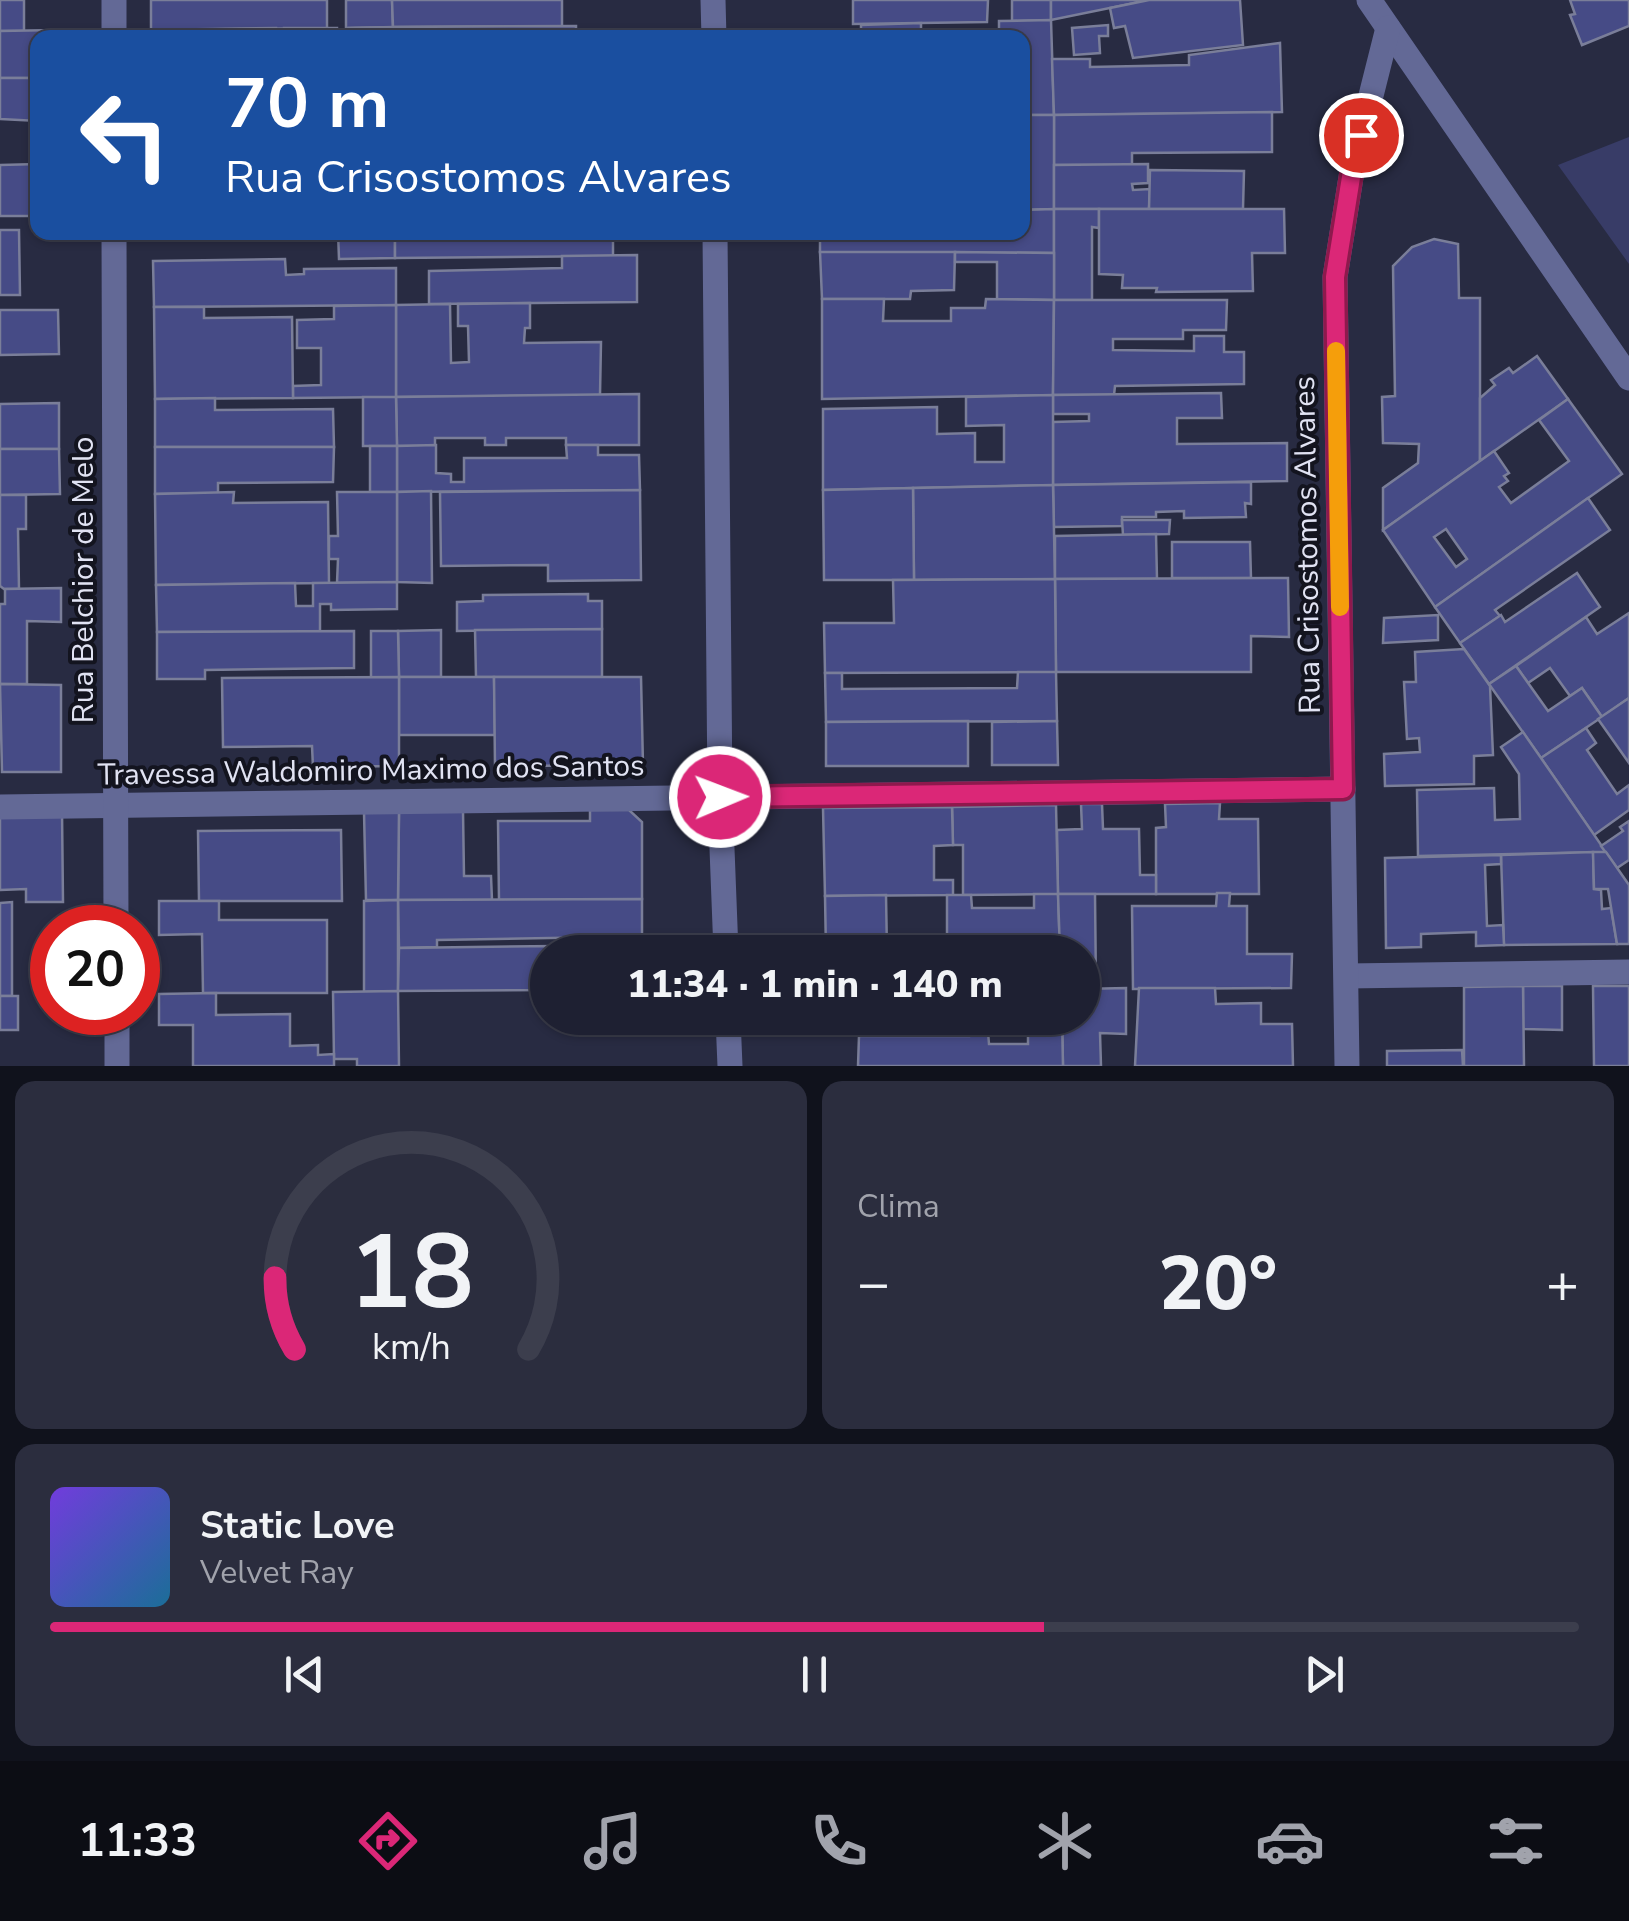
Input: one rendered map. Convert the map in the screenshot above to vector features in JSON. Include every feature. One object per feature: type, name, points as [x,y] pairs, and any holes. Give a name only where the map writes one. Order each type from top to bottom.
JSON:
[{"type":"street","points":[[114,0],[114,30]]},
{"type":"street","points":[[713,0],[714,30]]},
{"type":"street","points":[[1369,0],[1629,378]]},
{"type":"street","name":"Rua Crisostomos Alvares","points":[[1347,1066],[1335,277],[1352,171],[1388,28]]},
{"type":"street","name":"Rua Belchior de Melo","points":[[114,240],[116,905]]},
{"type":"street","points":[[715,240],[720,797],[725,935]]},
{"type":"street","name":"Travessa Waldomiro Maximo dos Santos","points":[[0,807],[1343,789]]},
{"type":"street","points":[[1346,976],[1629,972]]},
{"type":"street","points":[[116,1035],[117,1066]]},
{"type":"street","points":[[729,1035],[730,1066]]},
{"type":"shaded area","points":[[1629,137],[1629,264],[1558,165]]},
{"type":"building","points":[[0,0],[24,0],[24,31],[0,31]]},
{"type":"building","points":[[151,0],[327,0],[327,28],[151,30]]},
{"type":"building","points":[[346,0],[392,0],[393,27],[346,28]]},
{"type":"building","points":[[392,0],[562,0],[562,26],[393,27]]},
{"type":"building","points":[[853,0],[988,0],[987,22],[853,24]]},
{"type":"building","points":[[1012,0],[1051,0],[1051,20],[1012,21]]},
{"type":"building","points":[[1051,0],[1149,0],[1051,20]]},
{"type":"building","points":[[1149,0],[1240,0],[1243,45],[1133,58],[1125,26],[1114,28],[1110,8]]},
{"type":"building","points":[[1570,0],[1629,0],[1629,26],[1582,45],[1570,15],[1575,14]]},
{"type":"building","points":[[1051,20],[1054,115],[1030,115],[1030,30],[999,30],[999,21]]},
{"type":"building","points":[[921,23],[921,30],[861,30],[861,25]]},
{"type":"building","points":[[1108,25],[1108,36],[1099,36],[1100,53],[1074,55],[1072,28]]},
{"type":"building","points":[[576,26],[576,30],[393,30]]},
{"type":"building","points":[[393,27],[393,30],[349,30]]},
{"type":"building","points":[[276,28],[276,30],[151,30]]},
{"type":"building","points":[[284,28],[337,28],[337,30]]},
{"type":"building","points":[[30,30],[30,78],[0,78],[0,31]]},
{"type":"building","points":[[1280,43],[1282,112],[1054,115],[1052,59],[1090,59],[1090,67],[1189,65],[1189,55]]},
{"type":"building","points":[[0,78],[30,78],[30,121],[0,119]]},
{"type":"building","points":[[1272,112],[1272,152],[1132,153],[1132,165],[1054,165],[1054,115]]},
{"type":"building","points":[[1030,115],[1054,115],[1054,209],[1030,210]]},
{"type":"building","points":[[30,164],[30,216],[0,216],[0,165]]},
{"type":"building","points":[[1148,164],[1148,183],[1132,184],[1133,190],[1150,189],[1149,209],[1054,209],[1054,165]]},
{"type":"building","points":[[1150,170],[1244,171],[1243,209],[1149,209]]},
{"type":"building","points":[[1054,209],[1054,253],[820,252],[820,240],[1030,240],[1030,210]]},
{"type":"building","points":[[1054,209],[1099,209],[1099,228],[1092,227],[1092,300],[1054,300]]},
{"type":"building","points":[[1099,209],[1284,209],[1285,253],[1252,253],[1253,291],[1156,292],[1157,288],[1122,288],[1123,275],[1099,274]]},
{"type":"building","points":[[0,230],[19,230],[20,295],[0,295]]},
{"type":"building","points":[[1434,239],[1458,244],[1459,298],[1480,298],[1480,461],[1383,530],[1383,488],[1418,463],[1419,444],[1383,443],[1382,397],[1395,396],[1393,266],[1412,247]]},
{"type":"building","points":[[338,240],[395,240],[395,258],[339,259]]},
{"type":"building","points":[[395,240],[613,240],[613,256],[395,258]]},
{"type":"building","points":[[820,252],[955,252],[954,290],[911,291],[910,299],[822,299]]},
{"type":"building","points":[[955,252],[1054,253],[1054,300],[997,299],[997,262],[955,262]]},
{"type":"building","points":[[637,255],[637,302],[429,304],[429,271],[562,268],[562,256]]},
{"type":"building","points":[[285,259],[286,275],[304,274],[304,269],[396,268],[396,305],[154,307],[153,261]]},
{"type":"building","points":[[822,299],[884,299],[883,321],[951,321],[951,308],[985,308],[986,299],[1054,300],[1053,395],[822,399]]},
{"type":"building","points":[[1054,300],[1227,300],[1226,330],[1183,330],[1183,339],[1113,339],[1113,350],[1194,351],[1194,336],[1224,336],[1224,352],[1244,352],[1244,384],[1115,386],[1114,395],[1053,395]]},
{"type":"building","points":[[530,303],[530,328],[525,328],[524,343],[601,342],[600,395],[396,397],[396,305],[450,304],[451,363],[469,362],[468,326],[458,326],[458,304]]},
{"type":"building","points":[[396,305],[396,397],[293,398],[293,386],[321,385],[321,348],[297,348],[297,320],[334,319],[334,306]]},
{"type":"building","points":[[154,307],[204,307],[204,318],[292,317],[293,398],[155,399]]},
{"type":"building","points":[[0,310],[58,310],[59,354],[0,355]]},
{"type":"building","points":[[1537,356],[1568,399],[1480,461],[1480,398],[1495,385],[1491,380],[1509,368],[1513,373]]},
{"type":"building","points":[[1221,393],[1222,418],[1177,418],[1177,444],[1287,443],[1287,481],[1053,485],[1053,422],[1089,421],[1089,414],[1053,414],[1053,395]]},
{"type":"building","points":[[639,394],[639,445],[566,445],[566,438],[506,438],[506,445],[485,445],[485,438],[435,438],[435,446],[397,446],[396,397]]},
{"type":"building","points":[[1053,395],[1053,485],[823,490],[823,409],[937,407],[937,434],[975,433],[975,462],[1004,462],[1004,425],[966,426],[966,397]]},
{"type":"building","points":[[363,397],[396,397],[397,446],[363,446]]},
{"type":"building","points":[[215,398],[215,410],[333,409],[334,447],[155,447],[155,399]]},
{"type":"building","points":[[1568,399],[1622,474],[1435,607],[1383,530],[1494,451],[1509,473],[1504,476],[1508,481],[1499,487],[1511,503],[1569,461],[1539,420]],"holes":[[[1446,529],[1467,559],[1456,567],[1434,537]]]},
{"type":"building","points":[[59,403],[59,449],[0,449],[0,404]]},
{"type":"building","points":[[436,445],[436,473],[451,474],[451,482],[464,482],[464,458],[567,458],[566,445],[598,445],[598,455],[639,455],[640,490],[397,492],[397,446]]},
{"type":"building","points":[[370,446],[397,446],[397,492],[370,492]]},
{"type":"building","points":[[155,447],[334,447],[333,482],[218,483],[218,493],[155,494]]},
{"type":"building","points":[[0,449],[59,449],[60,494],[0,495]]},
{"type":"building","points":[[1251,482],[1251,504],[1245,503],[1246,517],[1184,518],[1184,511],[1156,512],[1156,517],[1122,517],[1122,526],[1054,527],[1053,485]]},
{"type":"building","points":[[1053,485],[1055,579],[914,580],[913,488]]},
{"type":"building","points":[[913,488],[914,580],[824,580],[823,490]]},
{"type":"building","points":[[640,490],[641,580],[548,581],[548,565],[441,566],[440,492]]},
{"type":"building","points":[[431,491],[432,583],[397,582],[397,492]]},
{"type":"building","points":[[234,492],[233,503],[328,502],[329,583],[156,585],[155,494]]},
{"type":"building","points":[[337,492],[397,492],[397,582],[337,583],[338,559],[329,559],[329,536],[338,536]]},
{"type":"building","points":[[0,495],[26,495],[26,529],[18,529],[19,589],[0,586]]},
{"type":"building","points":[[1588,498],[1610,530],[1495,610],[1500,616],[1460,643],[1435,607]]},
{"type":"building","points":[[1122,520],[1170,520],[1169,534],[1123,535]]},
{"type":"building","points":[[1156,534],[1157,579],[1055,579],[1055,536]]},
{"type":"building","points":[[1172,542],[1250,542],[1251,578],[1172,578]]},
{"type":"building","points":[[1577,573],[1600,607],[1489,684],[1460,643],[1501,615],[1505,622]]},
{"type":"building","points":[[1288,578],[1289,637],[1251,636],[1251,672],[1056,672],[1055,579]]},
{"type":"building","points":[[1055,579],[1056,672],[825,673],[824,623],[894,623],[893,580]]},
{"type":"building","points":[[397,582],[397,609],[331,610],[331,604],[320,604],[320,632],[157,632],[156,585],[295,583],[296,606],[313,606],[313,583]]},
{"type":"building","points":[[61,588],[61,622],[27,621],[27,684],[0,684],[0,604],[5,604],[5,589]]},
{"type":"building","points":[[588,594],[588,601],[602,601],[602,629],[457,631],[457,602],[483,601],[483,595]]},
{"type":"building","points":[[1629,613],[1629,698],[1602,717],[1582,688],[1570,696],[1550,668],[1528,683],[1516,666],[1586,617],[1597,634]]},
{"type":"building","points":[[1438,615],[1438,640],[1383,643],[1384,618]]},
{"type":"building","points":[[602,629],[602,677],[476,677],[475,630]]},
{"type":"building","points":[[441,630],[441,677],[399,677],[398,631]]},
{"type":"building","points":[[354,631],[354,668],[205,670],[205,679],[157,679],[157,632]]},
{"type":"building","points":[[371,631],[398,631],[399,677],[371,678]]},
{"type":"building","points":[[1464,649],[1490,686],[1493,755],[1474,756],[1474,784],[1385,786],[1384,754],[1420,752],[1419,738],[1407,739],[1404,682],[1416,682],[1415,652]]},
{"type":"building","points":[[1516,666],[1548,711],[1582,688],[1602,717],[1541,758],[1489,684]]},
{"type":"building","points":[[1018,672],[1056,672],[1057,721],[826,722],[825,673],[842,673],[842,689],[1017,688]]},
{"type":"building","points":[[399,677],[494,677],[495,735],[399,735]]},
{"type":"building","points":[[399,677],[399,766],[313,767],[312,746],[223,747],[222,678]]},
{"type":"building","points":[[494,677],[641,677],[643,765],[495,766]]},
{"type":"building","points":[[0,684],[61,685],[61,772],[2,772]]},
{"type":"building","points":[[1629,698],[1629,763],[1598,719]]},
{"type":"building","points":[[968,721],[968,766],[826,766],[826,722]]},
{"type":"building","points":[[1057,721],[1058,765],[992,765],[992,722]]},
{"type":"building","points":[[1586,728],[1596,743],[1587,750],[1617,794],[1629,785],[1629,810],[1594,835],[1541,758]]},
{"type":"building","points":[[1523,732],[1606,852],[1418,856],[1417,790],[1494,788],[1495,820],[1520,819],[1519,774],[1501,747]]},
{"type":"building","points":[[1220,803],[1219,819],[1258,819],[1259,894],[1156,894],[1156,828],[1166,827],[1165,804]]},
{"type":"building","points":[[1081,804],[1102,804],[1103,829],[1139,829],[1140,875],[1156,875],[1156,894],[1058,894],[1057,830],[1082,829]]},
{"type":"building","points":[[1056,805],[1058,894],[963,895],[963,845],[953,845],[952,807]]},
{"type":"building","points":[[952,807],[953,845],[934,846],[934,880],[953,880],[953,895],[825,896],[823,808]]},
{"type":"building","points":[[590,810],[629,810],[642,822],[642,899],[499,900],[498,821],[590,821]]},
{"type":"building","points":[[62,811],[63,902],[26,902],[26,889],[0,890],[0,812]]},
{"type":"building","points":[[463,811],[464,876],[491,876],[492,900],[398,900],[399,812]]},
{"type":"building","points":[[364,812],[399,812],[398,900],[366,900]]},
{"type":"building","points":[[1629,821],[1629,860],[1617,868],[1601,846],[1623,831],[1620,827]]},
{"type":"building","points":[[341,830],[342,901],[199,901],[198,831]]},
{"type":"building","points":[[1593,852],[1594,889],[1601,890],[1602,909],[1611,908],[1617,944],[1504,945],[1501,855]]},
{"type":"building","points":[[1593,852],[1606,852],[1629,885],[1629,944],[1617,944],[1608,889],[1594,889]]},
{"type":"building","points":[[1501,855],[1501,864],[1485,865],[1487,926],[1503,925],[1504,945],[1476,946],[1476,932],[1421,934],[1421,947],[1386,948],[1385,858]]},
{"type":"building","points":[[1217,893],[1230,893],[1229,906],[1247,906],[1247,954],[1292,954],[1291,988],[1133,989],[1132,906],[1216,906]]},
{"type":"building","points":[[1034,894],[1058,894],[1059,935],[947,935],[947,895],[971,895],[972,908],[1034,908]]},
{"type":"building","points":[[1058,894],[1095,894],[1095,935],[1059,935]]},
{"type":"building","points":[[886,895],[887,935],[826,935],[825,896]]},
{"type":"building","points":[[642,899],[642,935],[530,935],[530,938],[437,940],[437,947],[399,948],[398,900]]},
{"type":"building","points":[[398,900],[398,991],[364,992],[364,901]]},
{"type":"building","points":[[159,901],[219,901],[219,920],[327,920],[327,993],[203,993],[202,934],[160,935]]},
{"type":"building","points":[[12,902],[12,996],[0,996],[0,903]]},
{"type":"building","points":[[530,946],[530,990],[398,991],[399,948]]},
{"type":"building","points":[[1523,986],[1562,986],[1562,1030],[1523,1029]]},
{"type":"building","points":[[1523,986],[1524,1066],[1464,1066],[1464,987]]},
{"type":"building","points":[[1593,986],[1629,986],[1629,1066],[1594,1066]]},
{"type":"building","points":[[1126,988],[1126,1034],[1100,1033],[1100,989]]},
{"type":"building","points":[[1139,988],[1215,988],[1216,1004],[1261,1003],[1261,1024],[1292,1024],[1293,1066],[1135,1066]]},
{"type":"building","points":[[398,991],[399,1066],[357,1066],[357,1059],[334,1059],[333,992]]},
{"type":"building","points":[[216,993],[216,1015],[290,1014],[290,1046],[318,1045],[318,1055],[334,1054],[334,1066],[193,1066],[193,1025],[160,1025],[160,994]]},
{"type":"building","points":[[0,996],[18,996],[18,1030],[0,1030]]},
{"type":"building","points":[[1100,1033],[1101,1066],[1063,1066],[1062,1035]]},
{"type":"building","points":[[988,1035],[989,1044],[1028,1044],[1028,1035],[1062,1035],[1063,1066],[858,1066],[859,1036]]},
{"type":"building","points":[[1462,1050],[1463,1066],[1387,1066],[1387,1051]]},
{"type":"slow traffic","points":[[1336,351],[1340,607]]},
{"type":"route","points":[[720,797],[1343,789],[1335,277],[1361,135]]}]
